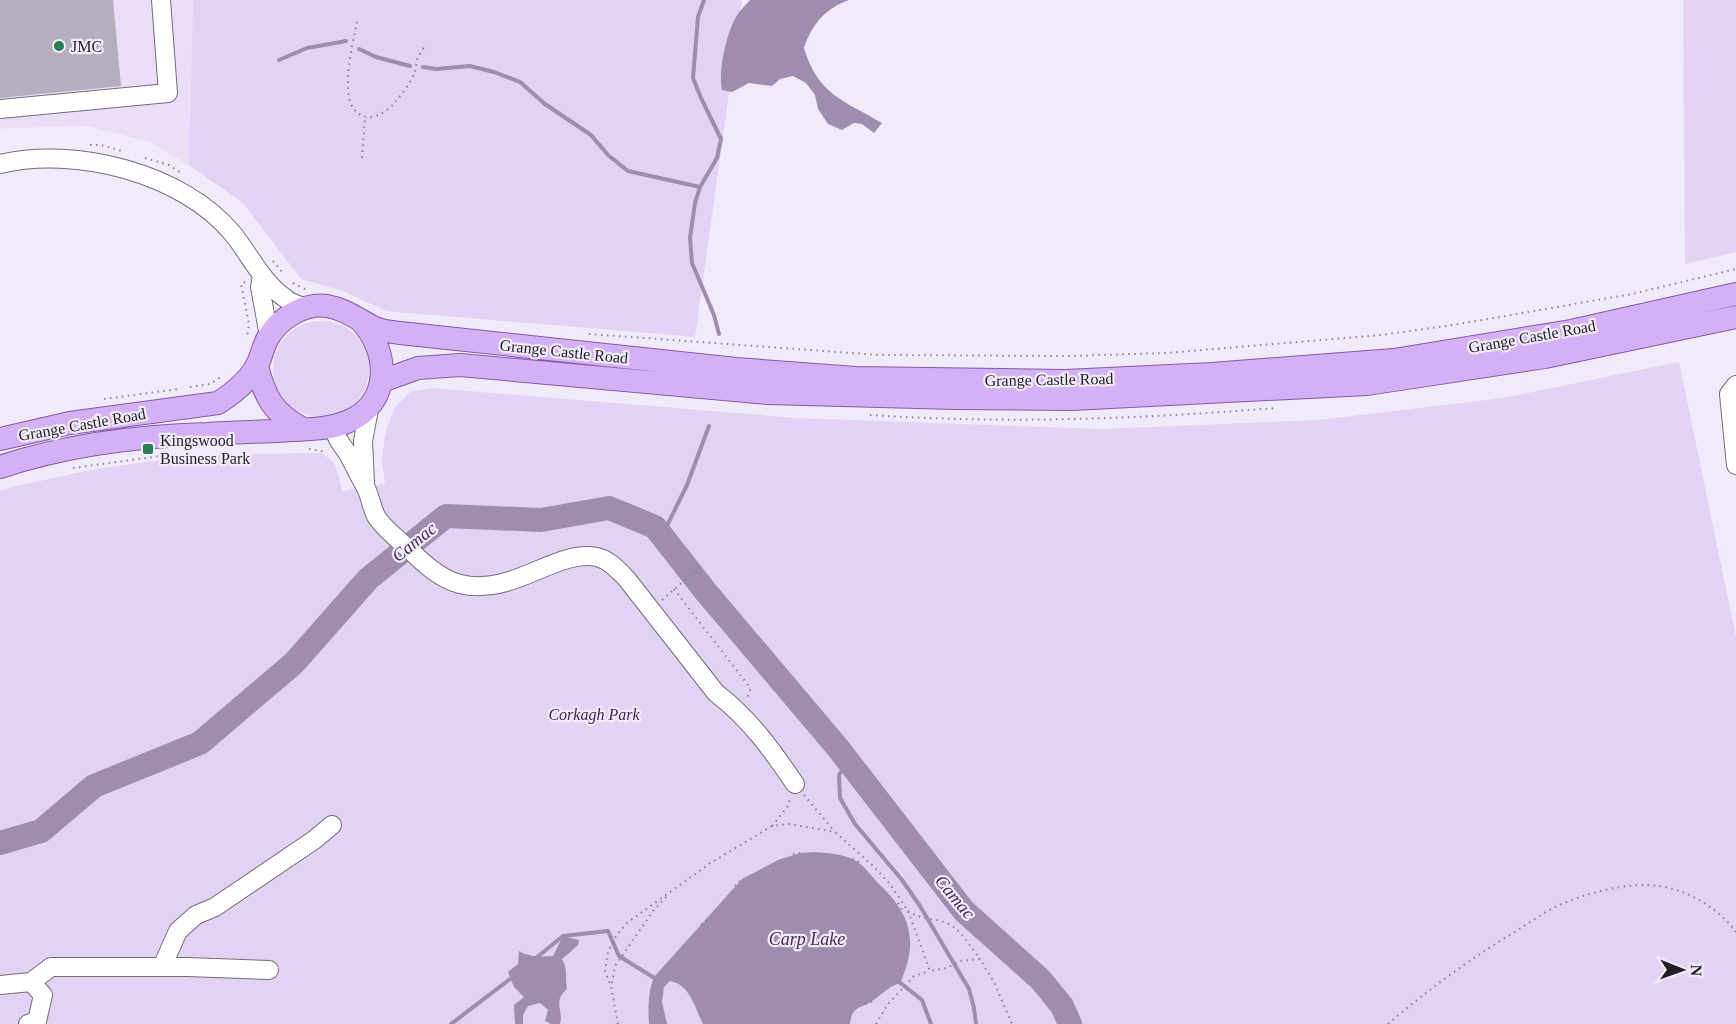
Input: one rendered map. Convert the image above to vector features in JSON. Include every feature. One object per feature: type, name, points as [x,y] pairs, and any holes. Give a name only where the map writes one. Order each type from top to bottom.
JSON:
[{"type":"main road","name":"Grange Castle Road","points":[[0,439],[70,423],[218,402],[234,393],[257,366],[269,336],[277,325],[311,300],[324,306],[342,309],[375,328],[400,333],[736,369],[855,378],[1065,381],[1212,374],[1394,360],[1571,331],[1736,294]]},
{"type":"main road","name":"Grange Castle Road","points":[[0,467],[73,448],[167,435],[304,439],[320,429],[348,422],[370,405],[382,381],[418,368],[460,365],[768,393],[955,398],[1083,398],[1367,384],[1545,357],[1736,317]]},
{"type":"main road","points":[[359,319],[372,332],[378,347],[383,364],[382,381]]},
{"type":"main road","points":[[257,366],[267,397],[277,412],[304,439]]},
{"type":"street","points":[[0,109],[168,93],[161,0]]},
{"type":"street","points":[[0,164],[36,160],[98,163],[152,178],[173,187],[198,202],[232,232],[269,270],[285,299],[311,300]]},
{"type":"street","points":[[269,270],[260,287],[269,336]]},
{"type":"street","points":[[1736,385],[1729,394],[1736,465]]},
{"type":"street","points":[[365,486],[363,441],[370,405]]},
{"type":"street","points":[[333,426],[337,441],[348,453],[365,486],[376,517],[439,575],[459,584],[482,587],[502,584],[581,556],[597,557],[613,564],[716,693],[734,707],[771,748],[795,784]]},
{"type":"street","points":[[162,967],[178,931],[196,915],[215,907],[314,840],[332,825]]},
{"type":"street","points":[[0,985],[31,982],[51,967],[269,970]]},
{"type":"street","points":[[28,1024],[37,1021],[43,995],[31,982]]},
{"type":"path","points":[[357,22],[348,73],[348,89],[350,103],[356,113],[365,117],[374,117],[395,102],[414,75],[417,58],[426,44]]},
{"type":"path","points":[[362,158],[365,117]]},
{"type":"path","points":[[579,333],[879,355],[1068,356],[1166,353],[1382,335],[1453,325],[1632,294],[1736,269]]},
{"type":"path","points":[[269,270],[289,280],[311,300]]},
{"type":"path","points":[[241,284],[249,324],[246,340]]},
{"type":"path","points":[[97,400],[210,384],[224,376]]},
{"type":"path","points":[[304,439],[332,456]]},
{"type":"path","points":[[67,469],[168,455]]},
{"type":"path","points":[[662,600],[700,567]]},
{"type":"path","points":[[674,589],[748,685],[749,695],[742,701]]},
{"type":"path","points":[[618,1024],[611,986],[605,971],[608,952],[616,936],[627,923],[673,889],[717,858],[772,826],[788,806],[795,784]]},
{"type":"path","points":[[795,784],[835,832],[890,884],[908,911],[930,971]]},
{"type":"path","points":[[772,826],[789,824],[835,832]]},
{"type":"path","points":[[792,854],[800,853]]},
{"type":"path","points":[[852,859],[859,862]]},
{"type":"path","points":[[735,886],[742,879]]},
{"type":"path","points":[[1388,1024],[1432,986],[1481,952],[1557,906],[1602,891],[1634,886],[1659,886],[1686,894],[1709,906],[1728,921],[1736,932]]},
{"type":"path","points":[[611,986],[615,965],[653,911],[673,889]]},
{"type":"path","points":[[898,903],[902,910]]},
{"type":"path","points":[[908,911],[955,928],[980,959],[994,982],[1012,1024]]},
{"type":"path","points":[[701,925],[708,919]]},
{"type":"path","points":[[876,1024],[899,991],[914,976],[947,968],[960,961],[980,959]]},
{"type":"path","points":[[866,1004],[873,1001]]},
{"type":"shaded area","points":[[0,0],[193,0],[189,165],[150,142],[89,126],[0,129]]},
{"type":"green space","points":[[193,0],[742,0],[695,337],[386,311],[343,291],[301,279],[243,203],[189,165]]},
{"type":"green space","points":[[1683,0],[1736,0],[1736,252],[1685,264]]},
{"type":"green space","points":[[321,321],[339,324],[355,335],[366,351],[369,369],[366,387],[355,403],[339,414],[321,417],[303,414],[287,403],[276,387],[273,369],[276,351],[287,335],[303,324]]},
{"type":"green space","name":"Corkagh Park","points":[[1679,362],[1736,637],[1736,1024],[0,1024],[0,491],[96,469],[198,455],[321,453],[334,464],[342,491],[385,484],[382,460],[385,434],[394,409],[410,392],[432,388],[796,418],[1102,429],[1319,420],[1503,398]]},
{"type":"water","points":[[750,0],[849,0],[833,8],[821,18],[804,48],[810,64],[825,86],[844,102],[882,123],[874,133],[862,124],[854,123],[842,130],[828,124],[818,109],[815,95],[806,83],[793,76],[780,79],[772,86],[749,83],[732,92],[722,90],[722,64],[729,34],[736,16]]},
{"type":"water","name":"Carp Lake","points":[[800,853],[837,854],[854,860],[864,867],[898,906],[909,929],[910,941],[906,968],[900,983],[855,1010],[850,1024],[703,1024],[687,992],[677,983],[670,981],[664,987],[662,1002],[667,1024],[649,1024],[649,1000],[654,977],[742,879],[778,860]]},
{"type":"water","points":[[563,936],[579,940],[578,945],[562,959],[566,970],[567,989],[559,1002],[560,1024],[545,1021],[548,1010],[540,1003],[528,1006],[523,1015],[523,1024],[515,1024],[514,1005],[524,997],[514,987],[508,972],[518,964],[519,951],[531,955],[553,956]]},
{"type":"building","name":"JMC","points":[[0,0],[113,0],[121,86],[0,98]]},
{"type":"waterway","points":[[704,0],[698,17],[693,78],[721,139],[717,158],[700,187],[695,203],[690,238],[692,263],[714,315],[719,334]]},
{"type":"waterway","points":[[279,60],[307,48],[346,41]]},
{"type":"waterway","points":[[359,49],[376,57],[410,66]]},
{"type":"waterway","points":[[423,67],[436,69],[470,66],[520,82],[545,104],[591,135],[608,155],[628,171],[700,187]]},
{"type":"waterway","points":[[662,536],[687,485],[709,426]]},
{"type":"waterway","name":"Camac","points":[[0,843],[41,831],[94,786],[200,743],[294,663],[368,579],[446,516],[541,520],[609,508],[655,527],[706,592],[838,748],[964,911],[1041,980],[1062,1006],[1070,1024]]},
{"type":"waterway","name":"Camac","points":[[848,761],[839,775],[840,798],[855,824],[902,880],[920,906],[969,989],[976,1024]]},
{"type":"waterway","name":"Camac","points":[[536,958],[563,936],[608,931],[619,956],[656,979]]},
{"type":"waterway","name":"Camac","points":[[451,1024],[514,976]]},
{"type":"waterway","name":"Camac","points":[[898,981],[922,1000],[931,1024]]},
{"type":"place","name":"JMC","points":[[59,46]]},
{"type":"place","name":"Kingswood Business Park","points":[[148,449]]}]
